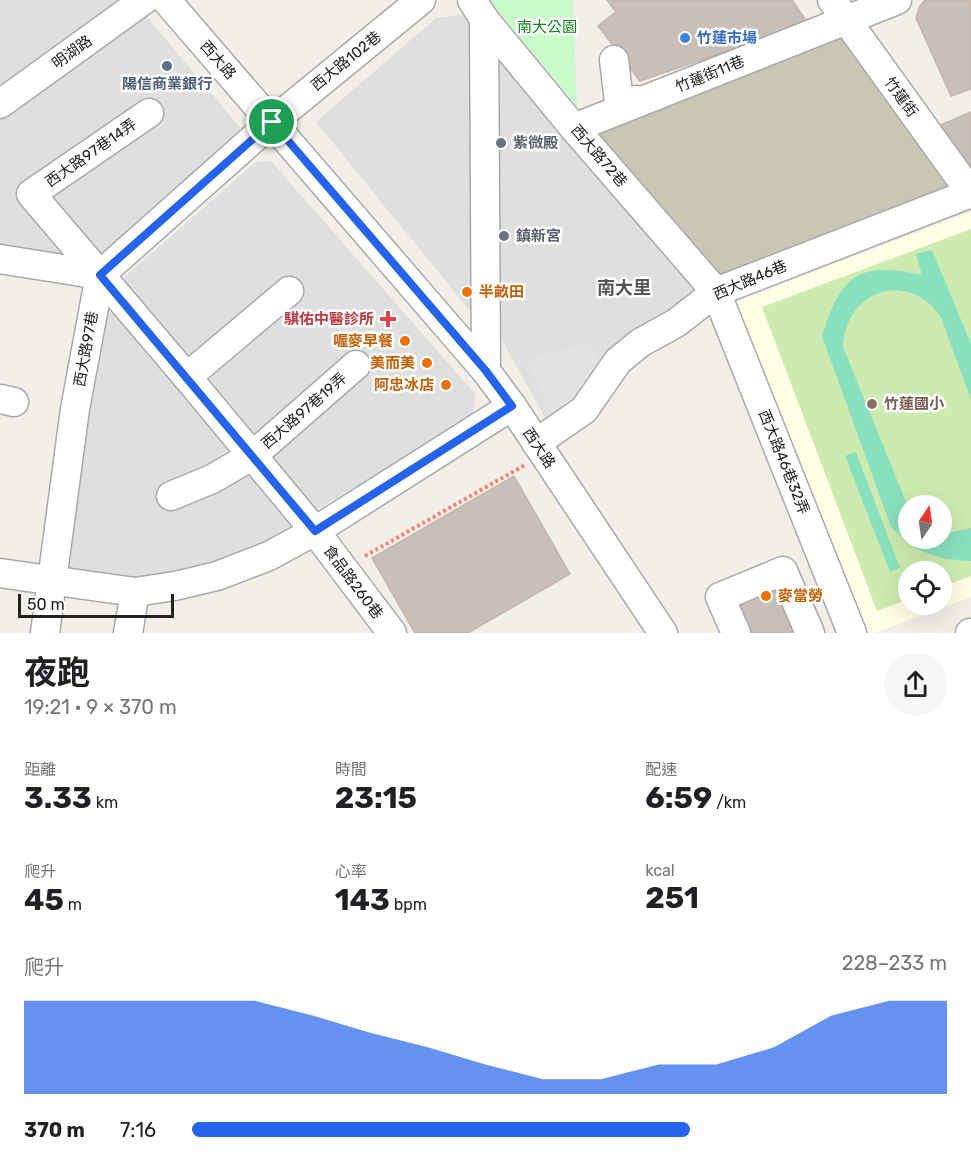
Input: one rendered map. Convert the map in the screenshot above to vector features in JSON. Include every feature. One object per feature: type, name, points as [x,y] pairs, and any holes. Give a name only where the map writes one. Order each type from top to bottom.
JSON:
[{"type":"street","name":"明湖路","points":[[0,104],[144,0]]},
{"type":"street","name":"西大路","points":[[166,0],[486,371],[512,406],[663,633]]},
{"type":"street","name":"西大路102巷","points":[[272,122],[421,0]]},
{"type":"street","name":"竹蓮街11巷","points":[[574,128],[620,110],[839,10],[897,0]]},
{"type":"street","name":"西大路72巷","points":[[478,9],[574,128],[716,292]]},
{"type":"street","name":"西大路72巷","points":[[478,9],[486,371]]},
{"type":"street","name":"竹蓮街","points":[[839,10],[971,193]]},
{"type":"street","points":[[614,60],[620,110]]},
{"type":"street","name":"西大路97巷14弄","points":[[100,275],[31,194],[149,113]]},
{"type":"street","points":[[0,259],[100,275],[272,122]]},
{"type":"street","name":"西大路46巷","points":[[540,449],[584,410],[618,361],[640,343],[676,323],[716,292],[971,193]]},
{"type":"street","name":"西大路97巷19弄","points":[[100,275],[315,531]]},
{"type":"street","name":"西大路97巷","points":[[45,633],[75,409],[100,275]]},
{"type":"street","points":[[187,376],[289,291]]},
{"type":"street","name":"西大路46巷32弄","points":[[716,292],[852,633]]},
{"type":"street","name":"西大路97巷19弄","points":[[171,496],[212,479],[252,456],[356,366]]},
{"type":"street","points":[[0,573],[135,592],[217,576],[269,556],[315,531],[512,406]]},
{"type":"street","name":"食品路260巷","points":[[315,531],[392,633]]},
{"type":"street","points":[[736,633],[720,597],[783,571],[810,633]]},
{"type":"street","points":[[128,633],[135,592]]},
{"type":"path","points":[[344,569],[540,449]]},
{"type":"shaded area","points":[[0,0],[128,0],[0,89]]},
{"type":"shaded area","points":[[466,14],[477,27],[481,305],[471,312],[316,122],[436,18]]},
{"type":"shaded area","points":[[146,16],[243,131],[97,263],[0,250],[0,119]]},
{"type":"shaded area","points":[[839,34],[954,190],[719,281],[594,135]]},
{"type":"shaded area","points":[[494,44],[701,297],[551,429],[497,331]]},
{"type":"shaded area","points":[[271,161],[476,395],[472,419],[316,510],[256,442],[122,279],[256,162]]},
{"type":"shaded area","name":"竹蓮國小","points":[[971,212],[971,597],[952,604],[952,561],[898,561],[898,615],[923,615],[875,633],[860,633],[735,302]]},
{"type":"shaded area","points":[[118,306],[237,444],[166,494],[253,470],[298,532],[223,565],[138,584],[63,576],[104,309]]},
{"type":"shaded area","points":[[591,342],[604,373],[554,422],[525,360]]},
{"type":"green space","name":"南大公園","points":[[489,0],[573,0],[577,107]]},
{"type":"green space","name":"竹蓮國小","points":[[971,229],[971,576],[952,583],[952,561],[898,561],[898,603],[877,611],[762,307]]},
{"type":"green space","points":[[932,250],[971,344],[971,400],[941,317],[927,302],[912,293],[896,290],[880,293],[866,300],[846,327],[843,347],[903,495],[898,495],[898,533],[891,527],[822,336],[837,299],[845,286],[855,277],[867,272],[882,270],[922,275],[916,254]]},
{"type":"green space","points":[[856,452],[898,563],[898,569],[890,572],[845,456]]},
{"type":"green space","points":[[971,528],[971,561],[945,559],[916,549],[952,549],[952,532]]},
{"type":"building","name":"竹蓮市場","points":[[607,0],[792,0],[808,23],[640,81],[598,26],[616,12]]},
{"type":"building","points":[[925,0],[971,0],[971,89],[951,96],[916,18]]},
{"type":"building","points":[[971,112],[971,168],[938,126]]},
{"type":"building","points":[[514,476],[570,574],[468,633],[415,633],[372,558]]},
{"type":"building","name":"麥當勞","points":[[779,582],[799,628],[789,633],[744,633],[717,609]]},
{"type":"place","name":"竹蓮市場","points":[[685,38]]},
{"type":"place","name":"陽信商業銀行","points":[[167,66]]},
{"type":"place","name":"紫微殿","points":[[501,143]]},
{"type":"place","name":"鎮新宮","points":[[504,236]]},
{"type":"place","name":"半畝田","points":[[467,292]]},
{"type":"place","name":"騏佑中醫診所","points":[[388,319]]},
{"type":"place","name":"喔麥早餐","points":[[405,341]]},
{"type":"place","name":"美而美","points":[[427,363]]},
{"type":"place","name":"阿忠冰店","points":[[446,385]]},
{"type":"place","name":"竹蓮國小","points":[[872,404]]},
{"type":"place","name":"麥當勞","points":[[766,596]]},
{"type":"district","name":"南大里","points":[[624,288]]},
{"type":"route","points":[[272,122],[486,371],[512,406],[315,531],[100,275],[272,122]]}]
